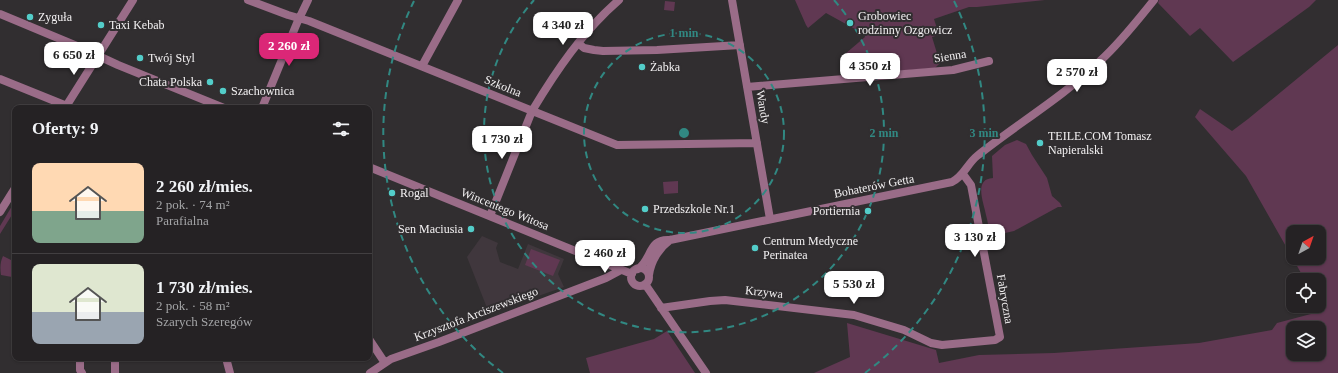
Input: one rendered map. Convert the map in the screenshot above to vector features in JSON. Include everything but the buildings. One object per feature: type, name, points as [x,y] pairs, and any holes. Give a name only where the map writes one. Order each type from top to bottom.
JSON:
[{"type":"street","points":[[67,105],[133,0]]},
{"type":"street","name":"Szkolna","points":[[248,0],[309,21],[617,145],[757,143]]},
{"type":"street","points":[[263,105],[299,18],[308,0]]},
{"type":"street","points":[[422,66],[458,0]]},
{"type":"street","name":"Wandy","points":[[732,0],[770,219]]},
{"type":"street","points":[[963,174],[976,157],[1046,106],[1099,62],[1119,42],[1154,0]]},
{"type":"street","points":[[490,216],[532,111],[556,73],[578,43],[615,1]]},
{"type":"street","points":[[0,14],[118,65],[217,105]]},
{"type":"street","points":[[578,43],[584,48],[603,51],[740,45]]},
{"type":"street","name":"Sienna","points":[[747,87],[953,70],[989,61]]},
{"type":"street","points":[[0,80],[61,105]]},
{"type":"street","name":"Wincentego Witosa","points":[[372,168],[621,270],[635,271]]},
{"type":"street","name":"Bohaterów Getta","points":[[635,271],[643,266],[656,243],[661,240],[670,240],[952,182],[959,179],[963,174]]},
{"type":"street","name":"Fabryczna","points":[[963,174],[971,186],[1000,337]]},
{"type":"street","points":[[0,212],[12,193]]},
{"type":"street","points":[[648,275],[643,269],[635,271],[632,280],[634,284],[640,286],[645,284],[648,280],[649,269],[658,251],[670,240]]},
{"type":"street","name":"Krzysztofa Arciszewskiego","points":[[370,373],[391,359],[606,278],[621,270]]},
{"type":"street","points":[[645,284],[706,373]]},
{"type":"street","name":"Krzywa","points":[[661,308],[725,300],[854,315],[904,330],[931,342],[942,345],[995,340],[1000,337]]},
{"type":"street","points":[[372,344],[385,363]]},
{"type":"street","points":[[80,361],[80,370],[82,373]]},
{"type":"street","points":[[115,361],[115,373]]},
{"type":"street","points":[[227,361],[230,373]]},
{"type":"shaded area","points":[[795,0],[1045,0],[969,7],[934,19],[939,35],[932,37],[940,63],[935,68],[872,73],[845,54],[865,37],[864,34],[826,13],[808,28]]},
{"type":"shaded area","points":[[1159,0],[1316,0],[1309,7],[1233,62],[1200,28],[1190,36],[1158,3]]},
{"type":"shaded area","points":[[665,1],[675,2],[674,11],[664,10]]},
{"type":"shaded area","points":[[1338,45],[1338,373],[814,373],[850,357],[847,323],[936,350],[939,363],[979,355],[1054,353],[1199,343],[1272,330],[1277,323],[1314,313],[1326,313],[1326,273],[1301,273],[1296,265],[1326,265],[1326,225],[1286,225],[1286,247],[1246,176],[1195,117],[1200,109],[1232,131]]},
{"type":"shaded area","points":[[1017,140],[1026,144],[1047,178],[1052,196],[1060,203],[1062,207],[1058,207],[992,241],[982,198],[981,187],[987,179],[993,178],[992,156],[1005,145]]},
{"type":"shaded area","points":[[678,181],[678,193],[664,194],[663,182]]},
{"type":"shaded area","points":[[12,206],[12,215],[0,234],[0,226]]},
{"type":"shaded area","points":[[482,236],[498,243],[496,248],[500,262],[518,269],[528,244],[564,259],[558,274],[564,287],[489,313],[467,257]]},
{"type":"shaded area","points":[[531,249],[560,260],[553,276],[525,265]]},
{"type":"shaded area","points":[[3,256],[12,260],[12,277],[1,275],[1,261]]},
{"type":"shaded area","points":[[667,331],[695,373],[590,373],[586,358],[654,339]]},
{"type":"place","name":"Zyguła","points":[[30,17]]},
{"type":"place","name":"Grobowiec rodzinny Ozgowicz","points":[[850,23]]},
{"type":"place","name":"Taxi Kebab","points":[[101,25]]},
{"type":"place","name":"Twój Styl","points":[[140,58]]},
{"type":"place","name":"Żabka","points":[[642,67]]},
{"type":"place","name":"Chata Polska","points":[[210,82]]},
{"type":"place","name":"Szachownica","points":[[223,91]]},
{"type":"place","name":"TEILE.COM Tomasz Napieralski","points":[[1040,143]]},
{"type":"place","name":"Rogal","points":[[392,193]]},
{"type":"place","name":"Przedszkole Nr.1","points":[[645,209]]},
{"type":"place","name":"Portiernia","points":[[868,211]]},
{"type":"place","name":"Sen Maciusia","points":[[471,229]]},
{"type":"place","name":"Centrum Medyczne Perinatea","points":[[755,248]]}]
